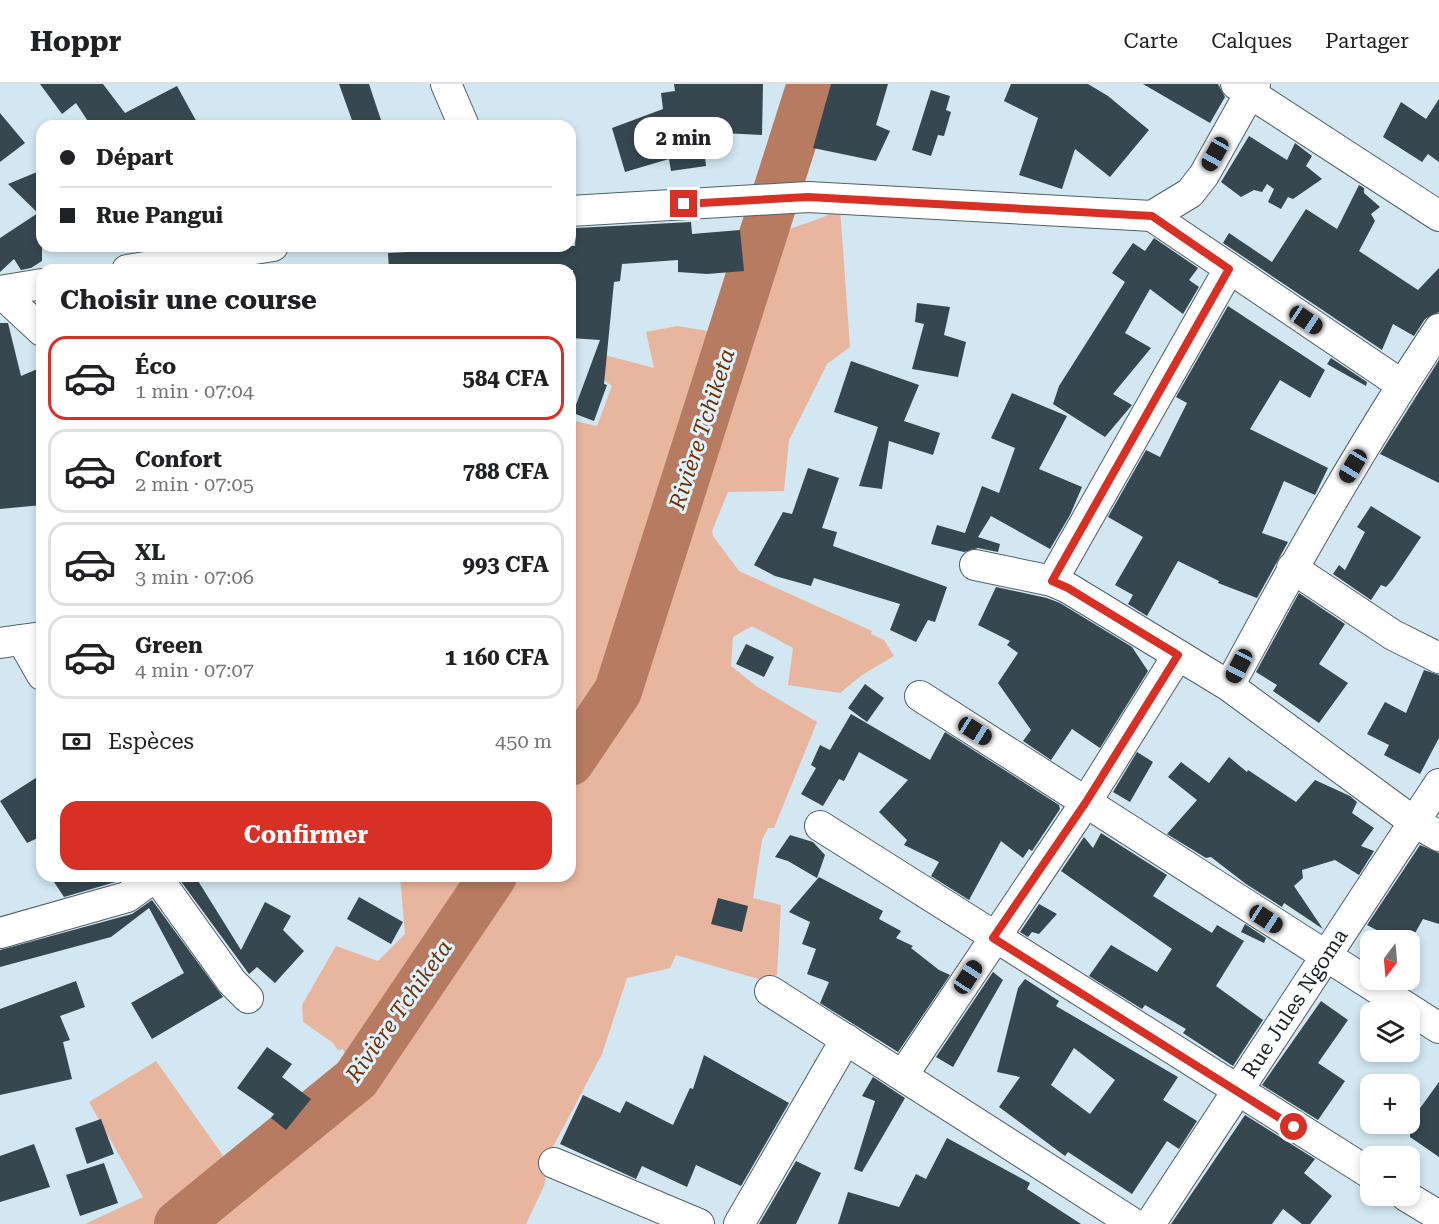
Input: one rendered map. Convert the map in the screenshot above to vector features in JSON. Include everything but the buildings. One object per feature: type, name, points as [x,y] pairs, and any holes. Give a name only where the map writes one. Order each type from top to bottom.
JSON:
[{"type":"street","points":[[446,84],[461,120]]},
{"type":"street","points":[[1152,216],[1190,193],[1204,174],[1247,87],[1439,216]]},
{"type":"street","points":[[576,211],[808,197],[1152,216],[1402,385]]},
{"type":"street","points":[[164,264],[236,252]]},
{"type":"street","points":[[1052,581],[1229,269]]},
{"type":"street","points":[[0,291],[36,285]]},
{"type":"street","points":[[0,291],[36,325]]},
{"type":"street","points":[[1229,686],[1292,568],[1402,385],[1439,329]]},
{"type":"street","points":[[975,566],[1052,581],[1068,588],[1229,686],[1426,829]]},
{"type":"street","points":[[1292,568],[1393,635],[1439,658]]},
{"type":"street","points":[[21,640],[36,665]]},
{"type":"street","points":[[903,1075],[1086,802],[1178,655]]},
{"type":"street","points":[[920,696],[1326,958],[1439,1028]]},
{"type":"street","name":"Rue Jules Ngoma","points":[[1150,1224],[1326,958],[1426,829],[1439,784]]},
{"type":"street","points":[[820,826],[993,938],[1360,1167]]},
{"type":"street","points":[[0,933],[127,897],[148,882]]},
{"type":"street","points":[[160,882],[232,982],[248,998]]},
{"type":"street","points":[[770,991],[1134,1224]]},
{"type":"street","points":[[739,1224],[846,1039]]},
{"type":"street","points":[[554,1162],[699,1224]]},
{"type":"street","points":[[1420,1204],[1439,1216]]},
{"type":"shaded area","points":[[840,208],[850,347],[827,364],[789,440],[784,491],[728,492],[712,531],[713,536],[739,571],[872,631],[871,634],[884,640],[894,656],[862,675],[840,693],[788,685],[793,648],[752,626],[733,637],[731,666],[756,686],[817,722],[774,828],[768,828],[762,840],[753,898],[781,905],[777,975],[762,980],[676,955],[670,968],[627,978],[602,1054],[554,1145],[544,1186],[526,1224],[85,1224],[143,1197],[89,1102],[156,1061],[251,1195],[360,1088],[343,1049],[338,1050],[332,1042],[303,1022],[302,1005],[336,946],[378,961],[405,934],[401,882],[576,882],[576,421],[597,426],[612,386],[593,372],[605,355],[654,368],[646,332],[677,326],[726,334],[781,232]]},
{"type":"waterway","name":"Rivière Tchiketa","points":[[576,753],[618,691],[811,84]]},
{"type":"waterway","name":"Rivière Tchiketa","points":[[178,1224],[356,1079],[489,882]]},
{"type":"route","points":[[684,204],[808,197],[1152,216],[1229,269],[1052,581],[1068,588],[1178,655],[1086,802],[993,938],[1294,1127]]}]
